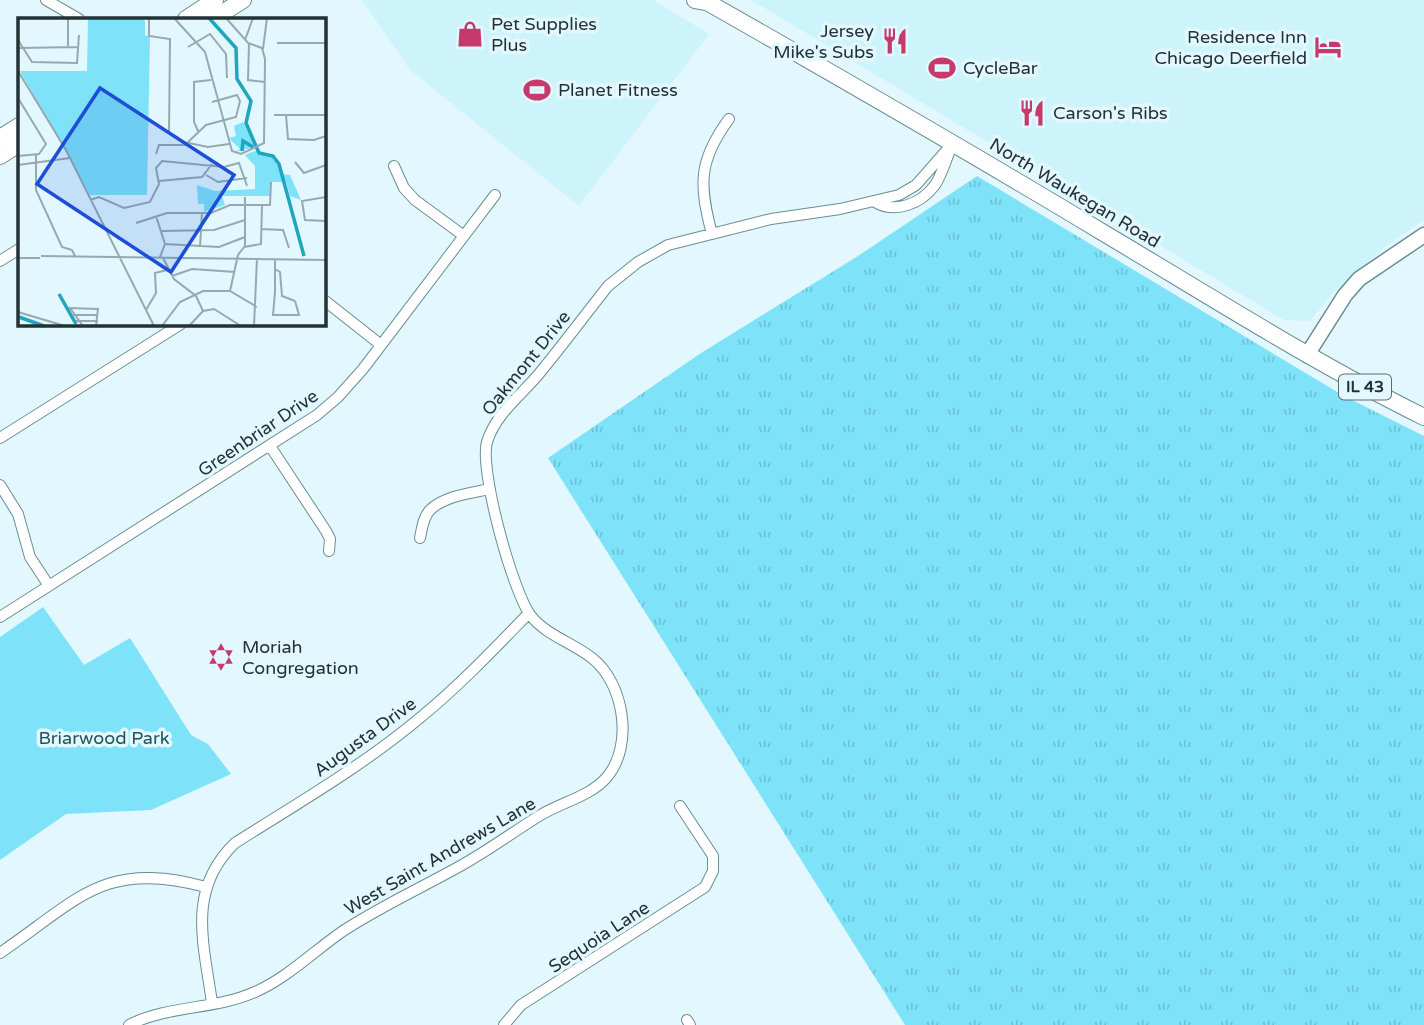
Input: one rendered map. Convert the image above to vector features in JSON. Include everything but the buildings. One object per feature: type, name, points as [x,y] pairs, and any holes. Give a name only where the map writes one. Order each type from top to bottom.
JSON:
[{"type":"main road","points":[[188,18],[215,0]]},
{"type":"main road","points":[[215,18],[243,0]]},
{"type":"main road","name":"North Waukegan Road","points":[[702,1],[953,143],[1307,355],[1424,417]]},
{"type":"main road","points":[[0,138],[18,127]]},
{"type":"main road","points":[[0,156],[18,145]]},
{"type":"street","points":[[47,0],[77,18]]},
{"type":"street","points":[[712,234],[704,205],[702,178],[710,148],[729,119]]},
{"type":"street","name":"Oakmont Drive","points":[[621,744],[622,722],[614,687],[601,666],[592,657],[536,622],[522,603],[512,576],[490,489],[485,456],[487,443],[498,419],[608,286],[621,274],[658,250],[771,219],[875,202],[886,208],[901,208],[929,192],[936,183],[953,143]]},
{"type":"street","points":[[394,166],[404,188],[415,200],[464,236]]},
{"type":"street","name":"Greenbriar Drive","points":[[0,617],[317,415],[338,397],[363,369],[495,195]]},
{"type":"street","points":[[1307,355],[1345,295],[1359,279],[1424,235]]},
{"type":"street","points":[[0,261],[18,250]]},
{"type":"street","points":[[326,302],[381,345]]},
{"type":"street","points":[[0,438],[178,326]]},
{"type":"street","points":[[270,446],[327,531],[330,539],[329,551]]},
{"type":"street","points":[[0,485],[18,513],[30,557],[49,586]]},
{"type":"street","points":[[420,538],[424,519],[430,510],[452,498],[490,489]]},
{"type":"street","name":"Augusta Drive","points":[[206,887],[223,854],[235,843],[360,763],[419,719],[457,687],[529,613]]},
{"type":"street","name":"West Saint Andrews Lane","points":[[129,1025],[155,1014],[239,998],[262,988],[373,913],[462,865],[542,814],[590,791],[609,775],[619,755],[621,744]]},
{"type":"street","name":"Sequoia Lane","points":[[504,1025],[521,1005],[701,891],[710,876],[713,856],[680,806]]},
{"type":"street","points":[[0,953],[82,894],[113,881],[151,877],[176,879],[206,887],[201,926],[212,1003]]},
{"type":"shaded area","points":[[362,0],[653,0],[709,34],[579,206],[410,70]]},
{"type":"shaded area","points":[[751,0],[1424,0],[1424,220],[1385,247],[1334,292],[1310,321],[1284,320]]},
{"type":"green space","points":[[977,176],[1344,396],[1424,436],[1424,1025],[905,1025],[548,458],[701,353],[858,256]]},
{"type":"green space","name":"Briarwood Park","points":[[43,607],[84,665],[130,638],[191,735],[208,744],[231,774],[151,810],[66,814],[0,860],[0,637]]},
{"type":"place","name":"Pet Supplies Plus","points":[[470,34]]},
{"type":"place","name":"Jersey Mike's Subs","points":[[895,41]]},
{"type":"place","name":"Residence Inn Chicago Deerfield","points":[[1328,47]]},
{"type":"place","name":"CycleBar","points":[[942,68]]},
{"type":"place","name":"Planet Fitness","points":[[537,90]]},
{"type":"place","name":"Carson's Ribs","points":[[1032,113]]},
{"type":"place","name":"Moriah Congregation","points":[[221,657]]}]
